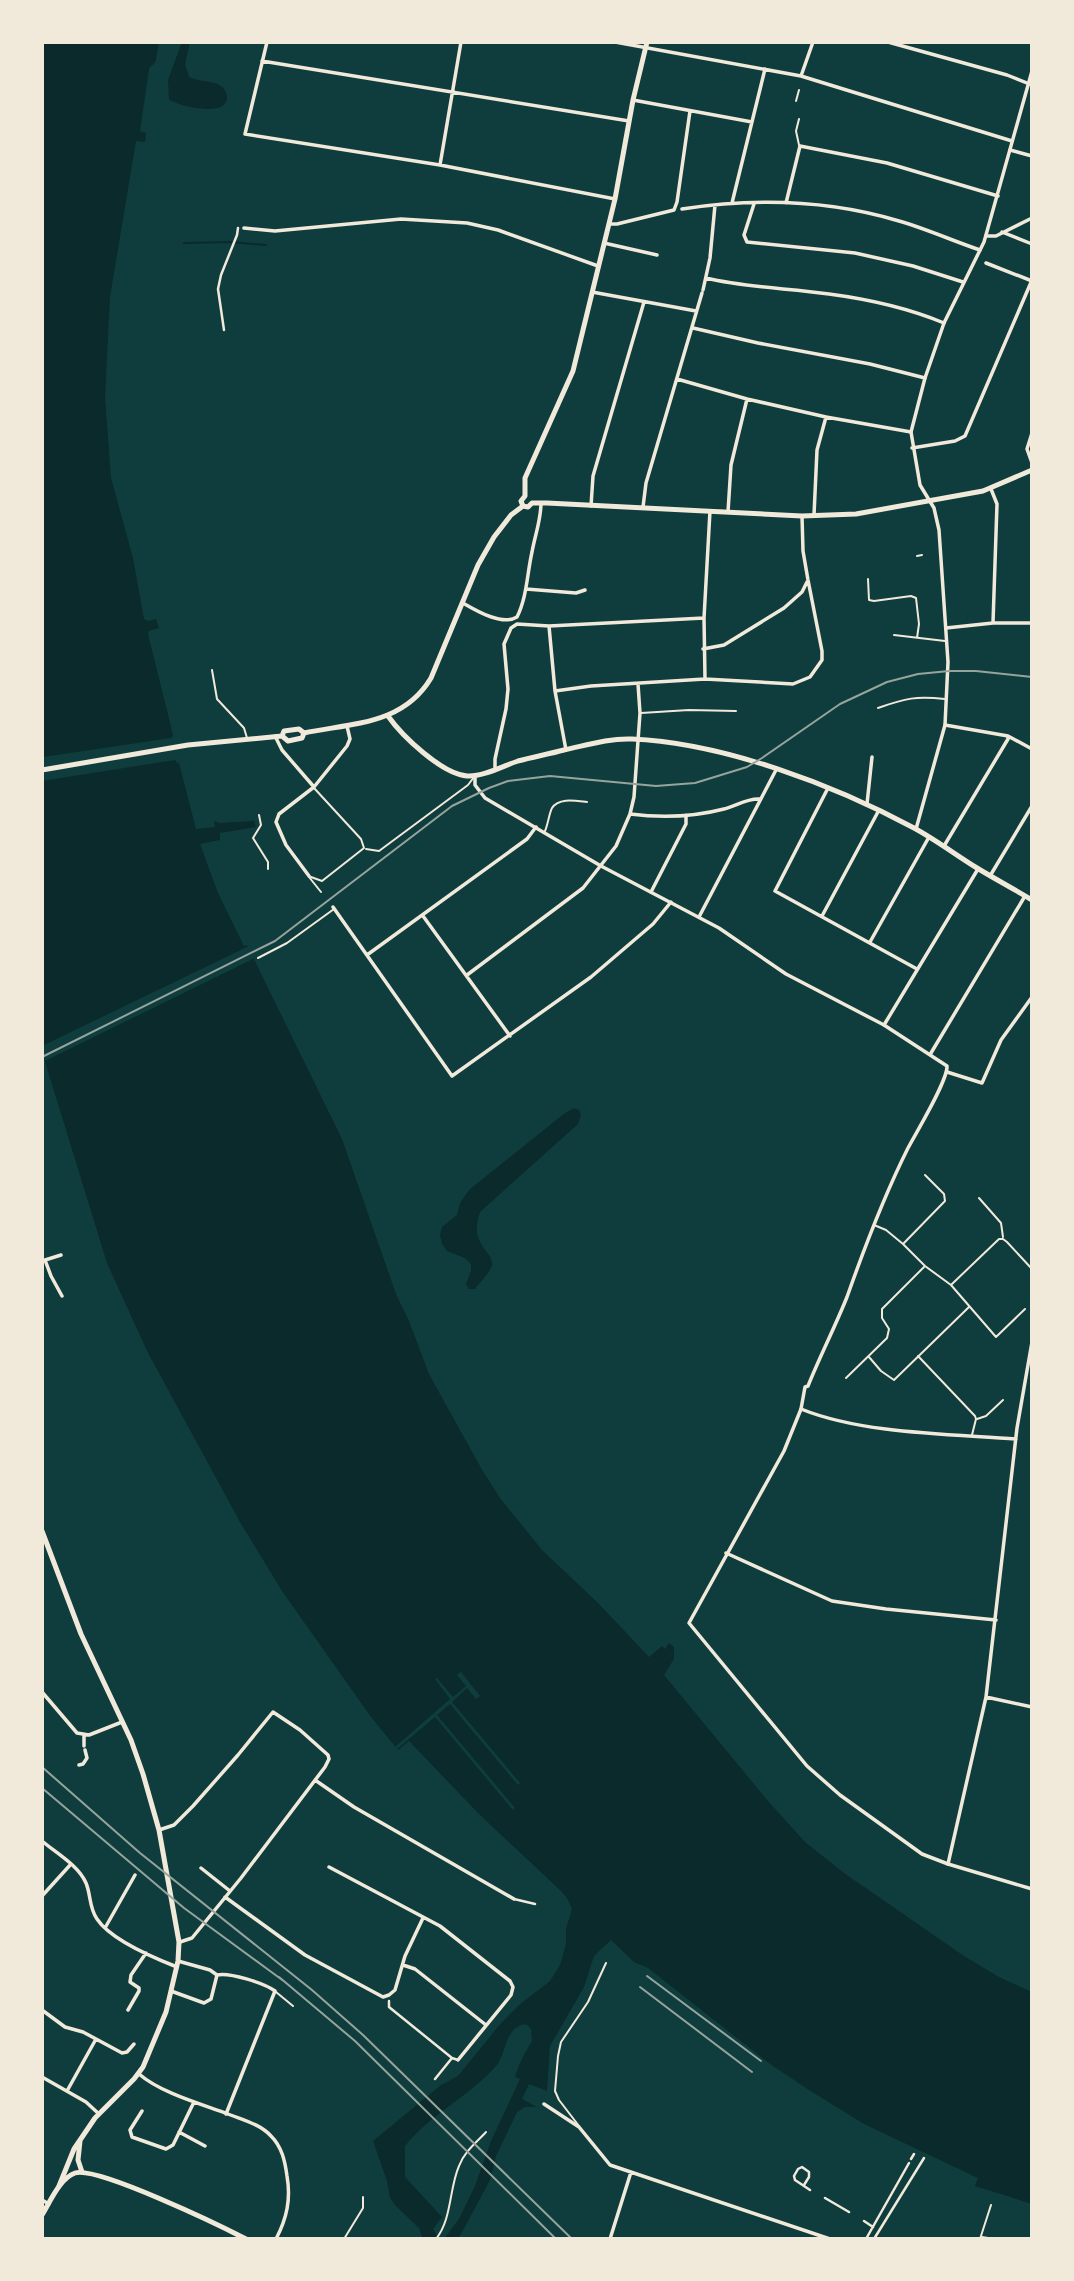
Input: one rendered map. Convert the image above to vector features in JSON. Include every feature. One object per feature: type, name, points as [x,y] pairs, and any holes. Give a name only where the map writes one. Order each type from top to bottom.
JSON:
[{"type":"main road","points":[[523,506],[521,501],[525,496],[526,475],[573,371],[615,199],[628,121],[646,45]]},
{"type":"main road","points":[[304,733],[388,716],[415,698],[428,683],[478,565],[494,537],[523,506],[541,503],[814,517],[856,514],[992,489],[1032,470]]},
{"type":"main road","points":[[525,496],[529,496],[532,503]]},
{"type":"main road","points":[[388,716],[397,728],[438,763],[464,776],[475,776],[495,768],[609,740],[638,739],[725,753],[828,788],[878,810],[916,829],[1032,900]]},
{"type":"main road","points":[[279,736],[284,731],[299,729],[304,733]]},
{"type":"main road","points":[[42,770],[181,746],[247,738],[279,736],[288,741],[302,738],[304,733]]},
{"type":"main road","points":[[42,1533],[90,1655],[143,1774],[159,1830],[179,1942],[171,1991],[158,2032],[139,2074],[99,2114],[74,2149],[58,2189],[42,2215]]},
{"type":"main road","points":[[80,2141],[78,2160],[82,2172]]},
{"type":"main road","points":[[58,2189],[72,2174],[91,2173],[173,2203],[246,2239]]},
{"type":"street","points":[[267,42],[245,134],[440,165],[615,199]]},
{"type":"street","points":[[440,165],[461,42]]},
{"type":"street","points":[[615,42],[646,45],[802,78],[1012,141]]},
{"type":"street","points":[[802,78],[813,42]]},
{"type":"street","points":[[888,42],[1007,75],[1030,84]]},
{"type":"street","points":[[262,61],[628,121]]},
{"type":"street","points":[[732,204],[765,69]]},
{"type":"street","points":[[916,829],[944,725],[947,699],[946,628],[937,553],[941,540],[934,508],[920,485],[911,432],[925,378],[944,323],[986,236],[1032,71]]},
{"type":"street","points":[[633,100],[752,122]]},
{"type":"street","points":[[609,224],[674,210],[690,111]]},
{"type":"street","points":[[786,203],[800,146],[887,163],[998,196]]},
{"type":"street","points":[[1010,150],[1032,156]]},
{"type":"street","points":[[682,209],[732,204],[825,205],[900,221],[980,250]]},
{"type":"street","points":[[754,204],[744,235],[747,242],[864,254],[963,282]]},
{"type":"street","points":[[643,508],[646,483],[706,278],[715,205]]},
{"type":"street","points":[[986,236],[993,237],[1032,218]]},
{"type":"street","points":[[244,228],[275,231],[401,219],[467,223],[498,230],[598,266]]},
{"type":"street","points":[[224,330],[218,289],[237,228]]},
{"type":"street","points":[[1002,232],[1032,244]]},
{"type":"street","points":[[604,243],[657,255]]},
{"type":"street","points":[[912,448],[955,441],[965,436],[1032,281],[986,263]]},
{"type":"street","points":[[706,278],[743,286],[849,298],[900,309],[944,323]]},
{"type":"street","points":[[592,292],[696,311]]},
{"type":"street","points":[[591,506],[593,476],[644,302]]},
{"type":"street","points":[[693,328],[925,378]]},
{"type":"street","points":[[677,379],[825,417],[911,432]]},
{"type":"street","points":[[728,512],[731,465],[747,399]]},
{"type":"street","points":[[814,517],[817,450],[825,417]]},
{"type":"street","points":[[1032,434],[1027,449],[1032,463]]},
{"type":"street","points":[[992,489],[996,504],[993,623]]},
{"type":"street","points":[[495,768],[508,688],[504,644],[526,589],[531,554],[541,516],[541,503]]},
{"type":"street","points":[[705,680],[703,649],[710,511]]},
{"type":"street","points":[[555,691],[591,686],[705,680],[793,684],[810,677],[821,660],[822,651],[803,551],[803,516]]},
{"type":"street","points":[[703,649],[724,645],[784,608],[802,592],[808,580]]},
{"type":"street","points":[[526,589],[576,593],[584,590]]},
{"type":"street","points":[[462,603],[508,621],[549,626],[704,618]]},
{"type":"street","points":[[946,628],[993,623],[1032,623]]},
{"type":"street","points":[[549,626],[555,691],[566,750]]},
{"type":"street","points":[[467,975],[583,888],[615,846],[630,814],[634,797],[640,713],[639,684]]},
{"type":"street","points":[[309,876],[276,827],[277,818],[314,788],[349,743],[347,724]]},
{"type":"street","points":[[944,725],[1008,736],[1032,749]]},
{"type":"street","points":[[279,736],[282,750],[314,788]]},
{"type":"street","points":[[944,847],[1008,736]]},
{"type":"street","points":[[867,805],[872,757]]},
{"type":"street","points":[[699,916],[776,770]]},
{"type":"street","points":[[475,776],[475,785],[485,798],[601,866],[699,916],[786,974],[884,1025],[931,1053],[947,1066],[947,1072],[873,1224],[846,1300],[808,1386],[810,1389],[805,1394],[784,1451],[689,1620],[690,1625],[817,1775],[922,1854],[1032,1889]]},
{"type":"street","points":[[828,788],[775,891],[917,969]]},
{"type":"street","points":[[630,814],[657,817],[686,815],[725,809],[750,799],[760,799]]},
{"type":"street","points":[[990,876],[1031,808]]},
{"type":"street","points":[[822,916],[878,810]]},
{"type":"street","points":[[652,892],[687,824],[686,815]]},
{"type":"street","points":[[367,955],[527,839],[536,827]]},
{"type":"street","points":[[870,942],[929,837]]},
{"type":"street","points":[[884,1025],[978,869]]},
{"type":"street","points":[[931,1053],[1025,896]]},
{"type":"street","points":[[334,908],[452,1076],[591,977],[633,943],[660,917],[671,902]]},
{"type":"street","points":[[423,916],[510,1036]]},
{"type":"street","points":[[947,1072],[982,1083],[1001,1040],[1032,997]]},
{"type":"street","points":[[61,1255],[43,1261],[62,1296]]},
{"type":"street","points":[[948,1864],[986,1697],[1016,1439],[1032,1342]]},
{"type":"street","points":[[801,1409],[832,1419],[898,1430],[1016,1439]]},
{"type":"street","points":[[726,1553],[832,1601],[996,1620]]},
{"type":"street","points":[[42,1692],[70,1726],[84,1735],[122,1722]]},
{"type":"street","points":[[986,1697],[1032,1707]]},
{"type":"street","points":[[159,1830],[174,1825],[193,1806],[273,1712],[300,1730],[328,1755],[328,1761],[315,1780],[230,1891],[192,1938],[179,1942]]},
{"type":"street","points":[[79,1765],[87,1758],[84,1735]]},
{"type":"street","points":[[315,1780],[354,1807],[514,1899],[535,1904]]},
{"type":"street","points":[[42,1841],[71,1864],[85,1880],[93,1913],[104,1928],[146,1953],[177,1964],[210,1970],[217,1975]]},
{"type":"street","points":[[42,1896],[71,1864]]},
{"type":"street","points":[[329,1867],[450,1933],[510,1981],[513,1991],[458,2060],[389,2007],[389,2001]]},
{"type":"street","points":[[201,1868],[230,1891]]},
{"type":"street","points":[[104,1928],[135,1875]]},
{"type":"street","points":[[225,1897],[305,1955],[383,1997],[395,1990],[402,1965],[423,1918]]},
{"type":"street","points":[[128,2010],[139,1991],[139,1987],[130,1982],[131,1975],[146,1953]]},
{"type":"street","points":[[402,1965],[415,1969],[486,2025]]},
{"type":"street","points":[[217,1975],[223,1973],[246,1981],[251,1980],[275,1991],[226,2114]]},
{"type":"street","points":[[171,1991],[204,2003],[211,1999],[217,1975]]},
{"type":"street","points":[[42,2010],[65,2027],[83,2032],[122,2053],[127,2052],[134,2044]]},
{"type":"street","points":[[67,2091],[96,2039]]},
{"type":"street","points":[[435,2080],[452,2058]]},
{"type":"street","points":[[139,2074],[194,2102],[261,2128],[277,2143],[285,2166],[288,2202],[285,2220],[276,2239]]},
{"type":"street","points":[[42,2077],[90,2105],[99,2114]]},
{"type":"street","points":[[142,2111],[130,2130],[132,2137],[166,2149],[173,2145],[194,2102]]},
{"type":"street","points":[[544,2104],[579,2127],[610,2165],[830,2239]]},
{"type":"street","points":[[179,2132],[205,2146]]},
{"type":"street","points":[[866,2239],[914,2154]]},
{"type":"street","points":[[874,2239],[924,2158]]},
{"type":"street","points":[[804,2185],[809,2177],[802,2167],[794,2176],[804,2185],[810,2190]]},
{"type":"street","points":[[610,2239],[631,2172]]},
{"type":"street","points":[[825,2198],[849,2212]]},
{"type":"street","points":[[42,2200],[49,2204]]},
{"type":"street","points":[[864,2221],[873,2227]]},
{"type":"lane","points":[[796,101],[799,90]]},
{"type":"lane","points":[[799,119],[796,131],[800,146]]},
{"type":"lane","points":[[674,210],[682,209]]},
{"type":"lane","points":[[918,556],[922,555]]},
{"type":"lane","points":[[868,579],[869,600],[911,596],[916,598],[919,624],[917,638]]},
{"type":"lane","points":[[894,635],[946,641]]},
{"type":"lane","points":[[212,670],[217,699],[244,728],[247,738]]},
{"type":"lane","points":[[878,708],[918,696],[947,699]]},
{"type":"lane","points":[[640,713],[736,711]]},
{"type":"lane","points":[[309,876],[322,881],[364,848],[379,851],[468,785],[475,776]]},
{"type":"lane","points":[[314,788],[361,839],[364,848]]},
{"type":"lane","points":[[545,832],[552,808],[558,802],[587,802]]},
{"type":"lane","points":[[259,815],[261,825],[253,838],[268,862],[268,869]]},
{"type":"lane","points":[[309,876],[321,892]]},
{"type":"lane","points":[[258,958],[287,943],[334,908]]},
{"type":"lane","points":[[903,1244],[945,1201],[944,1194],[925,1175]]},
{"type":"lane","points":[[979,1198],[1003,1226],[1003,1239],[1032,1269]]},
{"type":"lane","points":[[873,1224],[886,1230],[925,1266],[951,1285],[996,1337],[1026,1309]]},
{"type":"lane","points":[[951,1285],[992,1243],[1003,1239]]},
{"type":"lane","points":[[846,1378],[889,1335],[889,1329],[881,1315],[883,1306],[925,1266]]},
{"type":"lane","points":[[869,1357],[881,1371],[894,1380],[970,1306]]},
{"type":"lane","points":[[918,1356],[972,1412],[976,1419],[972,1436]]},
{"type":"lane","points":[[976,1419],[986,1416],[1003,1400]]},
{"type":"lane","points":[[579,2127],[555,2091],[558,2056],[561,2042],[588,2002],[606,1963]]},
{"type":"lane","points":[[275,1991],[293,2006]]},
{"type":"lane","points":[[437,2238],[450,2204],[460,2162],[486,2132]]},
{"type":"lane","points":[[344,2239],[363,2208],[363,2197]]},
{"type":"lane","points":[[991,2205],[981,2238],[994,2239]]},
{"type":"water","points":[[42,42],[153,42],[140,131],[146,133],[145,142],[136,141],[110,297],[105,397],[111,478],[133,558],[144,619],[156,619],[159,628],[149,631],[148,634],[173,735],[177,763],[196,829],[215,827],[214,821],[254,821],[256,827],[220,833],[220,840],[200,844],[218,893],[244,946],[247,945],[342,1139],[396,1294],[429,1374],[500,1498],[542,1550],[599,1604],[649,1657],[662,1646],[665,1649],[669,1643],[674,1647],[674,1659],[664,1675],[805,1842],[844,1873],[964,1956],[999,1977],[1032,1992],[1032,2204],[975,2186],[978,2178],[864,2124],[809,2090],[770,2064],[648,1968],[634,1962],[611,1940],[594,1956],[584,1987],[550,2046],[547,2091],[529,2084],[522,2099],[537,2107],[525,2107],[517,2112],[496,2156],[490,2180],[457,2239],[444,2239],[459,2219],[475,2186],[491,2141],[520,2079],[515,2077],[532,2041],[531,2029],[526,2024],[519,2026],[510,2035],[500,2061],[486,2077],[425,2125],[405,2146],[405,2177],[442,2217],[433,2229],[439,2239],[423,2239],[419,2228],[390,2198],[373,2141],[441,2085],[458,2076],[501,2023],[550,1981],[560,1965],[572,1909],[561,1891],[480,1815],[409,1741],[398,1750],[371,1717],[282,1591],[240,1522],[147,1351],[107,1263],[42,1052]]},
{"type":"water","points":[[182,42],[190,42],[185,64],[189,77],[217,84],[225,90],[226,103],[220,107],[203,109],[169,100],[168,80]]},
{"type":"water","points":[[574,1108],[579,1110],[581,1115],[578,1124],[480,1212],[477,1232],[492,1265],[475,1289],[469,1289],[466,1284],[471,1264],[465,1258],[447,1251],[440,1235],[442,1227],[457,1215],[460,1203],[469,1190]]},
{"type":"pier","points":[[177,734],[183,762],[177,763],[175,760],[42,781],[43,757],[171,738]]},
{"type":"pier","points":[[251,945],[257,957],[45,1061],[42,1059],[42,1046]]},
{"type":"pier","points":[[461,1672],[480,1696],[476,1699],[467,1688],[452,1702],[520,1783],[518,1785],[450,1704],[437,1715],[515,1808],[513,1810],[435,1717],[397,1749],[395,1747],[450,1699],[435,1679],[437,1678],[453,1697],[466,1686],[457,1675]]},
{"type":"waterway","points":[[137,71],[150,59],[153,42]]},
{"type":"waterway","points":[[184,243],[231,242],[266,245]]},
{"type":"railway","points":[[42,1057],[275,941],[452,806],[489,788],[508,781],[550,776],[656,786],[695,783],[747,767],[840,704],[887,682],[918,674],[949,671],[1032,677]]},
{"type":"railway","points":[[42,1767],[140,1853],[312,1990],[363,2035],[572,2239]]},
{"type":"railway","points":[[42,1788],[184,1908],[285,1982]]},
{"type":"railway","points":[[647,1976],[761,2061]]},
{"type":"railway","points":[[279,1977],[355,2041],[556,2239]]},
{"type":"railway","points":[[640,1987],[752,2072]]}]
